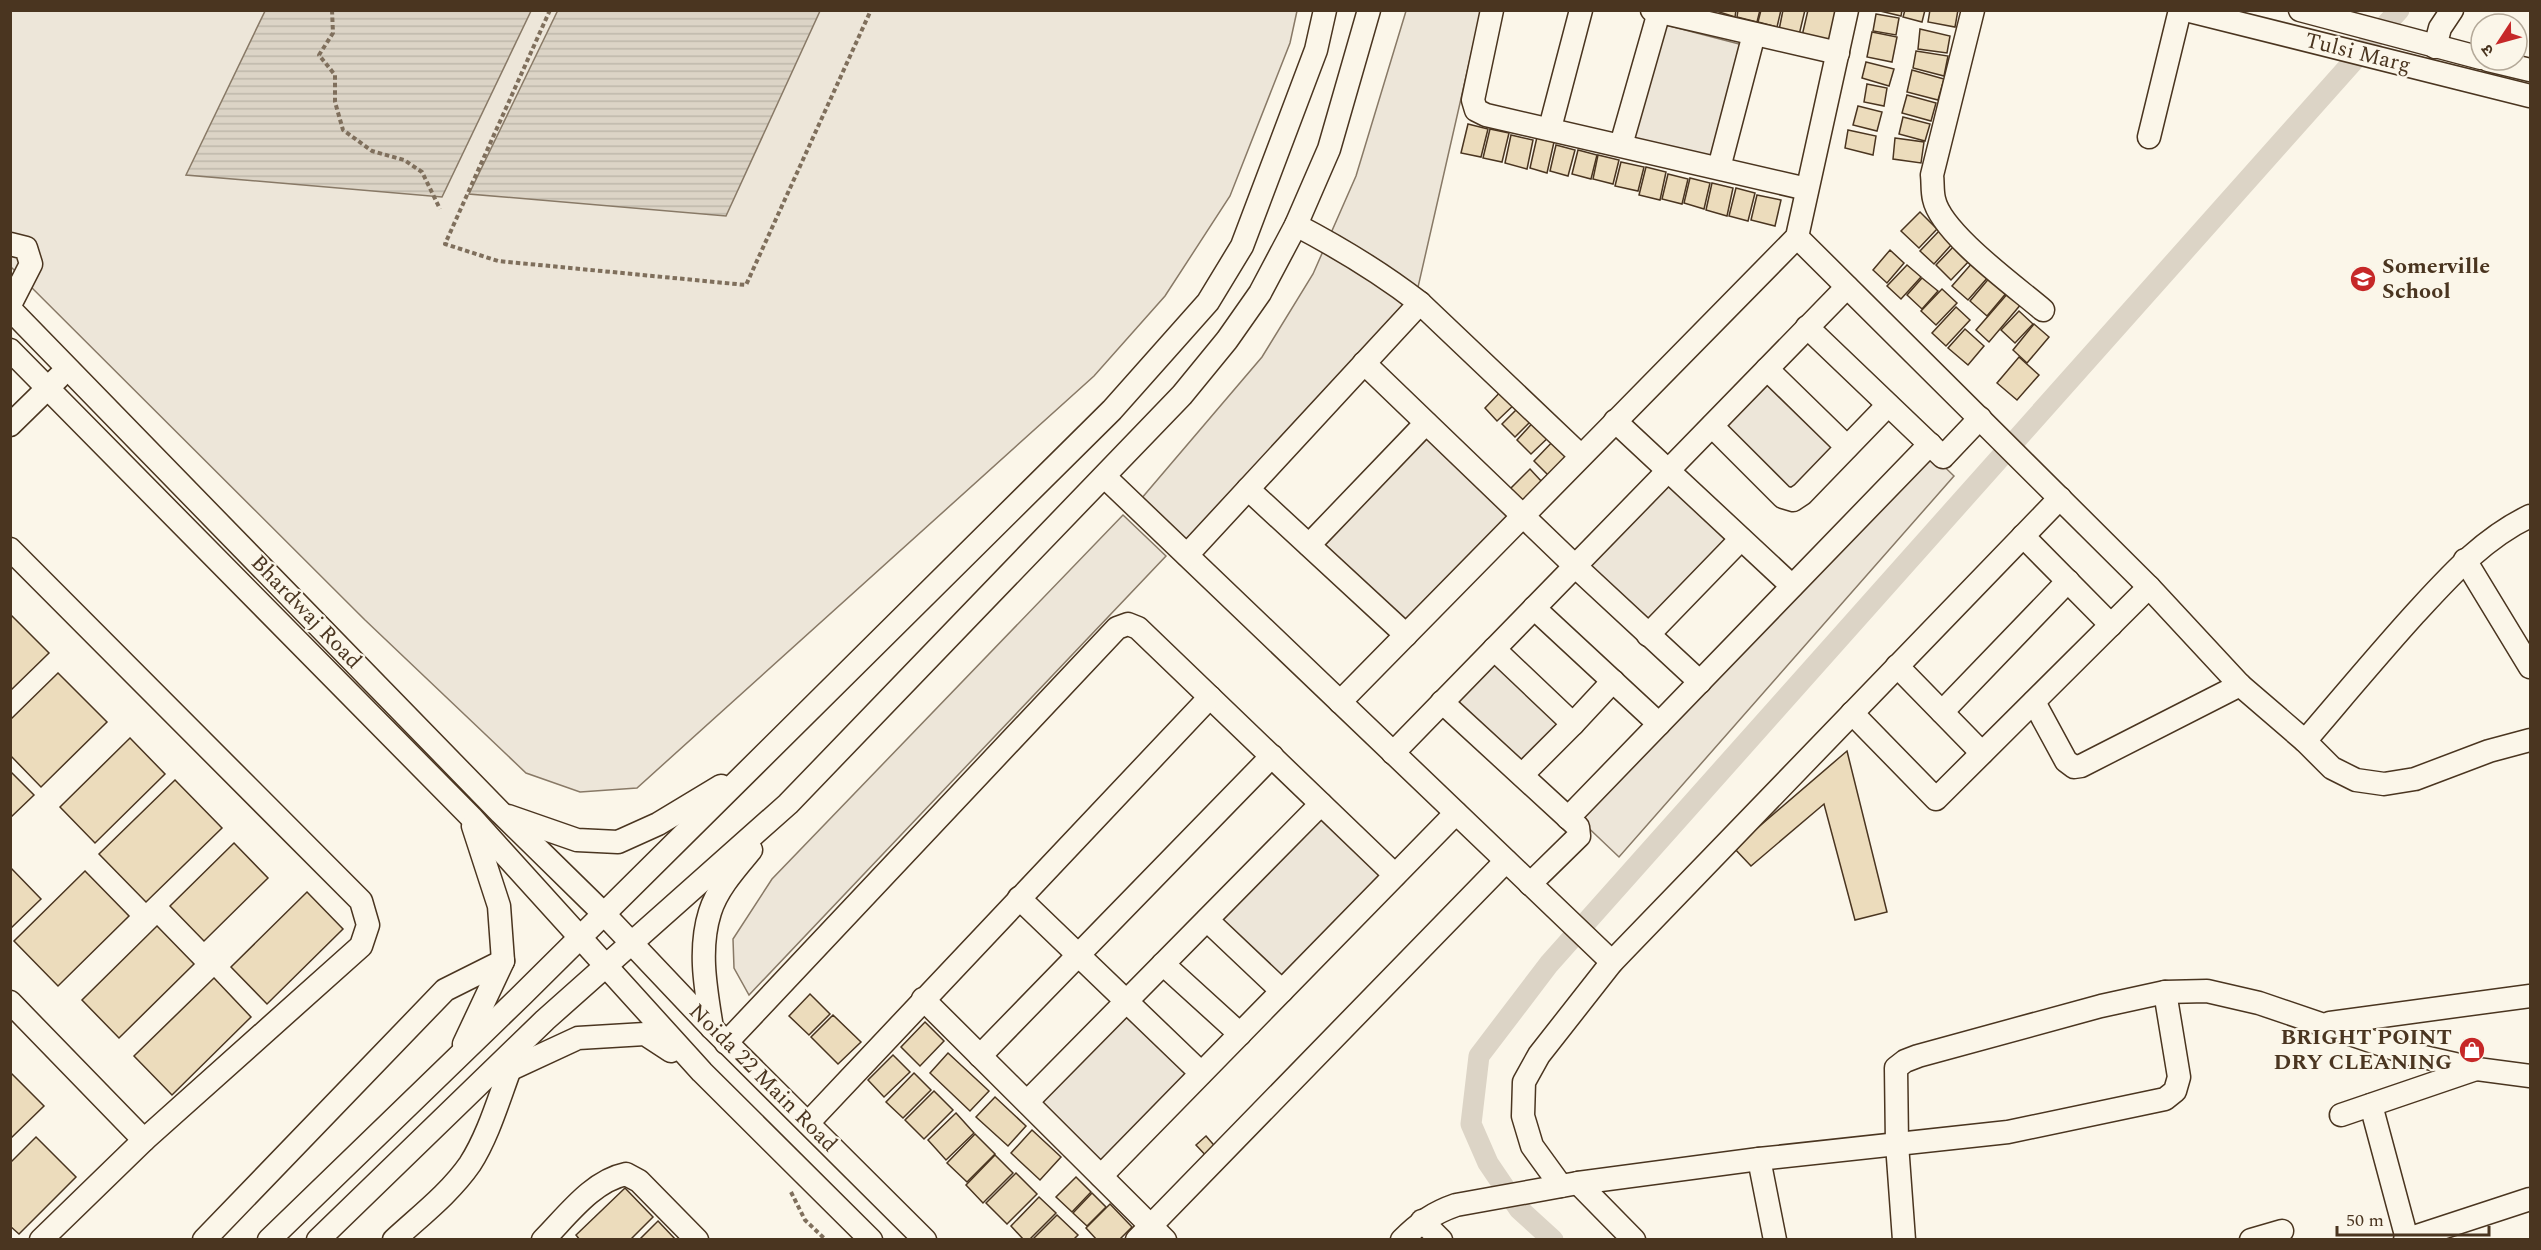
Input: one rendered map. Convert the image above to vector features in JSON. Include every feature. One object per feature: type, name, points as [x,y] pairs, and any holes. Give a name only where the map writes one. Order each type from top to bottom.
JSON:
[{"type":"street","points":[[269,1239],[604,914],[1112,410],[1208,302],[1246,236],[1312,60],[1325,10]]},
{"type":"street","points":[[318,1239],[604,966],[788,804],[1182,395],[1227,340],[1260,293],[1296,225],[1329,149],[1369,10]]},
{"type":"street","points":[[1492,10],[1473,100],[1476,111],[1808,189]]},
{"type":"street","points":[[1550,128],[1581,10]]},
{"type":"street","points":[[1340,702],[1797,237],[1847,10]]},
{"type":"street","points":[[1973,10],[1932,175],[1934,200],[1942,218],[1957,235],[2043,310]]},
{"type":"street","points":[[2149,137],[2180,10]]},
{"type":"street","name":"Tulsi Marg","points":[[2186,10],[2530,96]]},
{"type":"street","name":"Tulsi Marg","points":[[2300,10],[2469,55]]},
{"type":"street","points":[[2428,46],[2452,10]]},
{"type":"street","points":[[1621,145],[1655,11],[1838,53]]},
{"type":"street","points":[[1719,168],[1754,34]]},
{"type":"street","points":[[1296,225],[1383,274],[1420,303],[1581,456]]},
{"type":"street","points":[[1797,237],[2149,587],[2240,685],[2305,741],[2332,768],[2356,780],[2384,784],[2415,779],[2489,751],[2530,740]]},
{"type":"street","points":[[10,244],[26,248],[31,264],[10,307]]},
{"type":"street","points":[[1393,753],[1847,286]]},
{"type":"street","points":[[1187,555],[1420,303]]},
{"type":"street","name":"Bhardwaj Road","points":[[10,307],[501,813],[604,914]]},
{"type":"street","points":[[1807,327],[1943,457],[1980,418]]},
{"type":"street","name":"Bhardwaj Road","points":[[10,350],[471,817],[578,937]]},
{"type":"street","points":[[1364,363],[1522,516],[1700,682]]},
{"type":"street","points":[[10,425],[69,368]]},
{"type":"street","points":[[1767,369],[1847,447]]},
{"type":"street","points":[[1712,426],[1783,497],[1793,500],[1802,494],[1888,405]]},
{"type":"street","points":[[1615,421],[1792,586]]},
{"type":"street","points":[[1310,545],[1426,423]]},
{"type":"street","points":[[1568,818],[1930,444]]},
{"type":"street","points":[[1105,477],[1612,962]]},
{"type":"street","points":[[1248,489],[1406,634]]},
{"type":"street","points":[[1634,1239],[1561,1186],[1532,1146],[1523,1116],[1524,1082],[1539,1055],[1612,962],[2060,498]]},
{"type":"street","points":[[2305,741],[2379,653],[2465,560],[2488,540],[2530,516]]},
{"type":"street","points":[[2023,536],[2111,625]]},
{"type":"street","points":[[1648,635],[1741,539]]},
{"type":"street","points":[[10,549],[361,902],[368,925],[361,946],[144,1140],[41,1239]]},
{"type":"street","points":[[2465,560],[2530,667]]},
{"type":"street","points":[[1942,712],[2068,581]]},
{"type":"street","points":[[1852,713],[1936,799],[2149,587]]},
{"type":"street","points":[[1534,608],[1659,724]]},
{"type":"street","points":[[788,804],[729,878],[711,910],[703,948],[705,987],[719,1036],[1117,628],[1128,624],[1138,628],[1395,875]]},
{"type":"street","points":[[1494,649],[1573,724]]},
{"type":"street","points":[[1897,666],[1982,753]]},
{"type":"street","points":[[1522,775],[1613,681]]},
{"type":"street","points":[[2034,702],[2066,762],[2074,767],[2081,766],[2240,685]]},
{"type":"street","points":[[808,1123],[1210,697]]},
{"type":"street","points":[[1442,702],[1578,827],[1579,836],[1530,884]]},
{"type":"street","points":[[980,1056],[1272,756]]},
{"type":"street","points":[[501,813],[577,840],[618,842],[658,824],[753,766]]},
{"type":"street","points":[[1027,1102],[1321,804]]},
{"type":"street","points":[[1101,1176],[1456,813]]},
{"type":"street","points":[[459,1056],[503,961],[499,906],[471,817]]},
{"type":"street","points":[[923,999],[1101,1176],[1151,1235],[1506,861]]},
{"type":"street","points":[[1019,898],[1201,1073]]},
{"type":"street","name":"Noida 22 Main Road","points":[[604,914],[719,1036],[924,1239]]},
{"type":"street","points":[[1207,920],[1282,991]]},
{"type":"street","name":"Noida 22 Main Road","points":[[578,937],[702,1072],[871,1239]]},
{"type":"street","points":[[204,1239],[446,990],[503,961]]},
{"type":"street","points":[[1163,964],[1240,1034]]},
{"type":"street","points":[[1904,1239],[1894,1080],[1896,1068],[1905,1060],[2090,1009],[2165,992],[2207,991],[2259,1003],[2406,1053],[2477,1069],[2530,1076]]},
{"type":"street","points":[[1402,1239],[1422,1221],[1438,1211],[1456,1205],[1561,1186],[1759,1159],[2008,1132],[2164,1099],[2175,1091],[2179,1077],[2165,992]]},
{"type":"street","points":[[2323,1024],[2530,996]]},
{"type":"street","points":[[10,1002],[144,1140]]},
{"type":"street","points":[[478,1084],[578,1038],[645,1034],[702,1072]]},
{"type":"street","points":[[394,1239],[442,1196],[470,1164],[486,1132],[510,1069]]},
{"type":"street","points":[[2341,1115],[2477,1069]]},
{"type":"street","points":[[2371,1105],[2406,1239],[2530,1199]]},
{"type":"street","points":[[1759,1159],[1775,1239]]},
{"type":"street","points":[[543,1239],[595,1188],[612,1177],[626,1174],[639,1181],[697,1239]]},
{"type":"street","points":[[1422,1221],[1441,1239]]},
{"type":"street","points":[[2252,1239],[2282,1231]]},
{"type":"path","points":[[332,10],[333,33],[319,55],[335,75],[335,102],[342,130],[372,151],[404,160],[422,172],[440,209]]},
{"type":"path","points":[[550,10],[445,244],[498,261],[746,285],[871,10]]},
{"type":"shaded area","points":[[265,10],[531,11],[442,197],[186,175]]},
{"type":"shaded area","points":[[558,10],[820,11],[726,216],[469,194]]},
{"type":"shaded area","points":[[10,11],[1297,11],[1290,43],[1230,196],[1165,296],[1094,376],[637,788],[580,792],[526,773],[365,620],[11,267]]},
{"type":"shaded area","points":[[1406,11],[1481,11],[1416,296],[1185,542],[1141,499],[1262,357],[1313,274],[1356,176]]},
{"type":"shaded area","points":[[1662,24],[1743,45],[1714,161],[1632,140]]},
{"type":"shaded area","points":[[1766,375],[1841,447],[1793,497],[1718,425]]},
{"type":"shaded area","points":[[1425,433],[1512,517],[1405,628],[1318,544]]},
{"type":"shaded area","points":[[1930,453],[1954,476],[1619,857],[1577,817]]},
{"type":"shaded area","points":[[1667,475],[1734,539],[1649,630],[1582,566]]},
{"type":"shaded area","points":[[1123,515],[1166,556],[749,995],[734,968],[733,939],[772,879]]},
{"type":"shaded area","points":[[1494,654],[1567,723],[1522,771],[1449,701]]},
{"type":"shaded area","points":[[1318,815],[1383,878],[1282,984],[1216,921]]},
{"type":"shaded area","points":[[1123,1011],[1190,1076],[1104,1165],[1037,1100]]},
{"type":"building","points":[[1713,10],[1736,10],[1735,17]]},
{"type":"building","points":[[1738,10],[1760,10],[1757,22],[1737,17]]},
{"type":"building","points":[[1761,10],[1781,10],[1777,27],[1758,22]]},
{"type":"building","points":[[1783,10],[1805,10],[1799,35],[1779,30]]},
{"type":"building","points":[[1808,10],[1836,10],[1829,42],[1802,36]]},
{"type":"building","points":[[1876,10],[1902,10],[1901,16]]},
{"type":"building","points":[[1905,10],[1925,10],[1922,22],[1903,17]]},
{"type":"building","points":[[1930,10],[1958,10],[1955,27],[1928,22]]},
{"type":"building","points":[[1876,14],[1899,18],[1896,35],[1873,31]]},
{"type":"building","points":[[1920,29],[1950,36],[1947,53],[1918,49]]},
{"type":"building","points":[[1872,32],[1897,37],[1892,62],[1867,57]]},
{"type":"building","points":[[1916,51],[1948,56],[1944,76],[1913,68]]},
{"type":"building","points":[[1866,62],[1894,69],[1889,86],[1862,78]]},
{"type":"building","points":[[1912,70],[1944,79],[1938,100],[1907,92]]},
{"type":"building","points":[[1867,84],[1887,88],[1884,106],[1864,102]]},
{"type":"building","points":[[1907,95],[1936,103],[1931,121],[1902,113]]},
{"type":"building","points":[[1858,106],[1882,112],[1877,131],[1853,125]]},
{"type":"building","points":[[1903,117],[1930,124],[1925,141],[1899,134]]},
{"type":"building","points":[[1468,124],[1488,129],[1481,157],[1461,153]]},
{"type":"building","points":[[1490,129],[1509,133],[1502,162],[1483,158]]},
{"type":"building","points":[[1848,130],[1876,136],[1873,155],[1845,148]]},
{"type":"building","points":[[1511,135],[1533,140],[1527,169],[1505,163]]},
{"type":"building","points":[[1537,137],[1554,142],[1547,173],[1530,168]]},
{"type":"building","points":[[1895,138],[1924,142],[1921,163],[1893,159]]},
{"type":"building","points":[[1556,145],[1575,150],[1568,176],[1550,171]]},
{"type":"building","points":[[1578,150],[1597,155],[1591,179],[1572,174]]},
{"type":"building","points":[[1598,155],[1619,160],[1613,184],[1593,179]]},
{"type":"building","points":[[1621,162],[1644,167],[1638,191],[1615,186]]},
{"type":"building","points":[[1646,167],[1666,172],[1660,200],[1639,195]]},
{"type":"building","points":[[1668,174],[1688,179],[1682,204],[1662,199]]},
{"type":"building","points":[[1690,178],[1710,183],[1704,209],[1684,203]]},
{"type":"building","points":[[1712,183],[1733,188],[1727,216],[1706,210]]},
{"type":"building","points":[[1736,188],[1755,193],[1748,221],[1729,216]]},
{"type":"building","points":[[1757,195],[1781,200],[1775,226],[1751,220]]},
{"type":"building","points":[[1920,212],[1937,229],[1919,248],[1901,231]]},
{"type":"building","points":[[1939,231],[1952,244],[1934,264],[1920,251]]},
{"type":"building","points":[[1954,246],[1970,260],[1951,280],[1936,265]]},
{"type":"building","points":[[1890,250],[1904,263],[1887,283],[1873,270]]},
{"type":"building","points":[[1973,262],[1989,276],[1968,300],[1952,286]]},
{"type":"building","points":[[1907,265],[1921,277],[1901,299],[1887,286]]},
{"type":"building","points":[[1991,276],[2008,291],[1987,316],[1970,301]]},
{"type":"building","points":[[1922,278],[1938,291],[1922,309],[1907,295]]},
{"type":"building","points":[[1942,289],[1957,303],[1936,325],[1921,311]]},
{"type":"building","points":[[2009,292],[2022,303],[1989,342],[1976,330]]},
{"type":"building","points":[[1956,307],[1970,320],[1946,346],[1932,333]]},
{"type":"building","points":[[2019,311],[2033,324],[2015,343],[2001,330]]},
{"type":"building","points":[[2034,324],[2049,337],[2027,363],[2013,350]]},
{"type":"building","points":[[1965,329],[1984,346],[1968,365],[1948,348]]},
{"type":"building","points":[[2019,357],[2039,375],[2017,400],[1997,383]]},
{"type":"building","points":[[1506,386],[1519,400],[1497,421],[1485,408]]},
{"type":"building","points":[[1523,403],[1536,416],[1515,437],[1502,424]]},
{"type":"building","points":[[1537,418],[1553,433],[1531,454],[1517,440]]},
{"type":"building","points":[[1555,439],[1569,454],[1548,475],[1534,461]]},
{"type":"building","points":[[1530,469],[1542,482],[1522,502],[1509,490]]},
{"type":"building","points":[[10,614],[49,653],[10,691]]},
{"type":"building","points":[[58,673],[107,722],[41,787],[10,755],[10,720]]},
{"type":"building","points":[[130,738],[165,774],[95,843],[60,807]]},
{"type":"building","points":[[1847,751],[1887,912],[1855,920],[1824,804],[1751,866],[1734,848]]},
{"type":"building","points":[[10,771],[34,795],[10,818]]},
{"type":"building","points":[[175,780],[222,828],[146,902],[99,854]]},
{"type":"building","points":[[234,843],[268,878],[204,941],[170,906]]},
{"type":"building","points":[[10,867],[41,899],[10,929]]},
{"type":"building","points":[[85,871],[129,916],[58,986],[14,941]]},
{"type":"building","points":[[307,892],[343,929],[267,1004],[231,967]]},
{"type":"building","points":[[157,926],[194,964],[119,1038],[82,1000]]},
{"type":"building","points":[[214,978],[251,1017],[172,1095],[134,1056]]},
{"type":"building","points":[[810,994],[830,1014],[809,1035],[789,1016]]},
{"type":"building","points":[[833,1015],[861,1042],[838,1064],[811,1037]]},
{"type":"building","points":[[925,1022],[944,1041],[920,1066],[901,1047]]},
{"type":"building","points":[[948,1053],[989,1091],[970,1111],[930,1073]]},
{"type":"building","points":[[893,1055],[910,1072],[884,1097],[868,1080]]},
{"type":"building","points":[[10,1072],[44,1106],[10,1139]]},
{"type":"building","points":[[914,1073],[931,1090],[903,1118],[886,1102]]},
{"type":"building","points":[[934,1091],[953,1110],[924,1139],[905,1120]]},
{"type":"building","points":[[995,1097],[1026,1126],[1008,1146],[976,1117]]},
{"type":"building","points":[[956,1113],[974,1133],[946,1160],[928,1140]]},
{"type":"building","points":[[1032,1130],[1061,1157],[1040,1180],[1011,1153]]},
{"type":"building","points":[[975,1134],[995,1154],[967,1182],[947,1163]]},
{"type":"building","points":[[1206,1136],[1219,1151],[1210,1160],[1196,1145]]},
{"type":"building","points":[[36,1137],[76,1177],[19,1234],[10,1226],[10,1163]]},
{"type":"building","points":[[995,1155],[1013,1173],[983,1203],[966,1185]]},
{"type":"building","points":[[1016,1173],[1037,1194],[1007,1224],[986,1203]]},
{"type":"building","points":[[1076,1177],[1091,1192],[1072,1212],[1056,1197]]},
{"type":"building","points":[[625,1188],[653,1217],[630,1240],[580,1240],[576,1235]]},
{"type":"building","points":[[1092,1193],[1106,1207],[1087,1226],[1073,1213]]},
{"type":"building","points":[[1039,1197],[1056,1213],[1029,1240],[1024,1240],[1011,1226]]},
{"type":"building","points":[[1110,1204],[1132,1227],[1119,1240],[1097,1240],[1086,1228]]},
{"type":"building","points":[[1057,1215],[1078,1235],[1073,1240],[1032,1240]]},
{"type":"building","points":[[658,1221],[676,1240],[639,1240]]},
{"type":"waterway","points":[[1553,1240],[1519,1209],[1488,1163],[1471,1124],[1479,1056],[1549,964],[2399,10]]},
{"type":"place","name":"Somerville School","points":[[2363,279]]},
{"type":"place","name":"BRIGHT POINT DRY CLEANING","points":[[2472,1050]]}]
